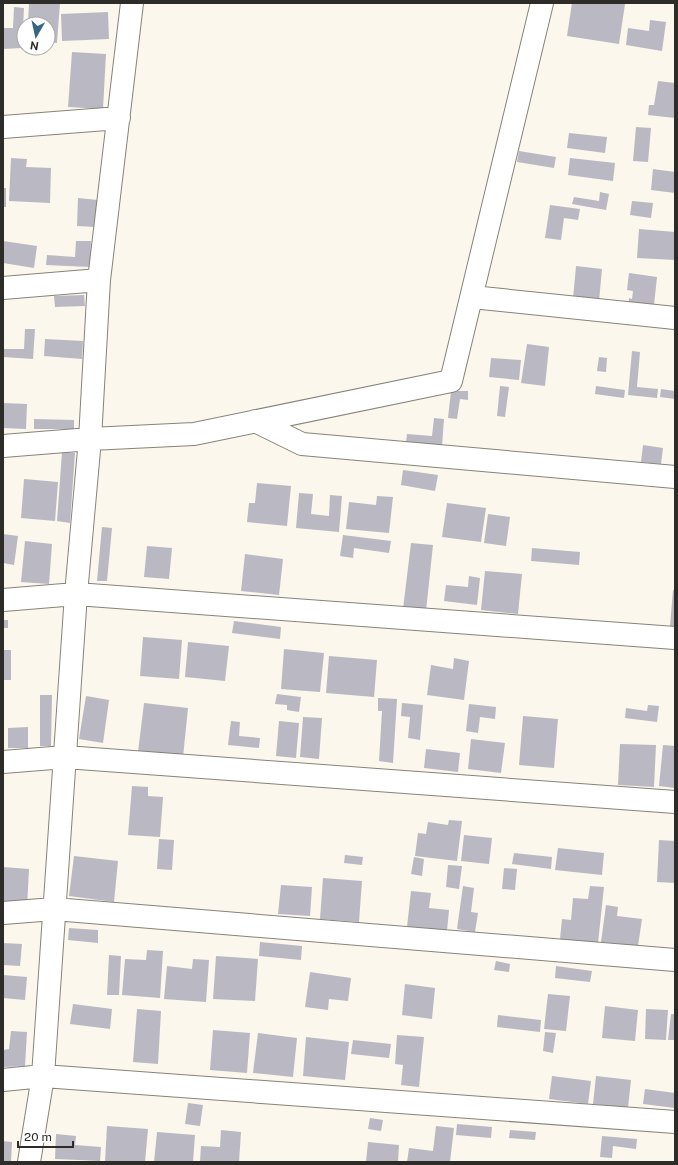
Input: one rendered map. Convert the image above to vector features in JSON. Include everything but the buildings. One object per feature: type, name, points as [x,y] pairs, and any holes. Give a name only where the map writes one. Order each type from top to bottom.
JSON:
[{"type":"street","points":[[29,1162],[43,1076],[76,594],[90,439],[99,280],[132,3]]},
{"type":"street","points":[[3,446],[90,439],[194,434],[451,381],[542,3]]},
{"type":"street","points":[[3,127],[119,118]]},
{"type":"street","points":[[3,288],[99,280]]},
{"type":"street","points":[[472,297],[675,318]]},
{"type":"street","points":[[255,421],[302,444],[675,477]]},
{"type":"street","points":[[3,600],[76,594],[675,638]]},
{"type":"street","points":[[3,762],[65,757],[675,802]]},
{"type":"street","points":[[3,913],[54,908],[675,960]]},
{"type":"street","points":[[3,1080],[43,1076],[675,1122]]}]
